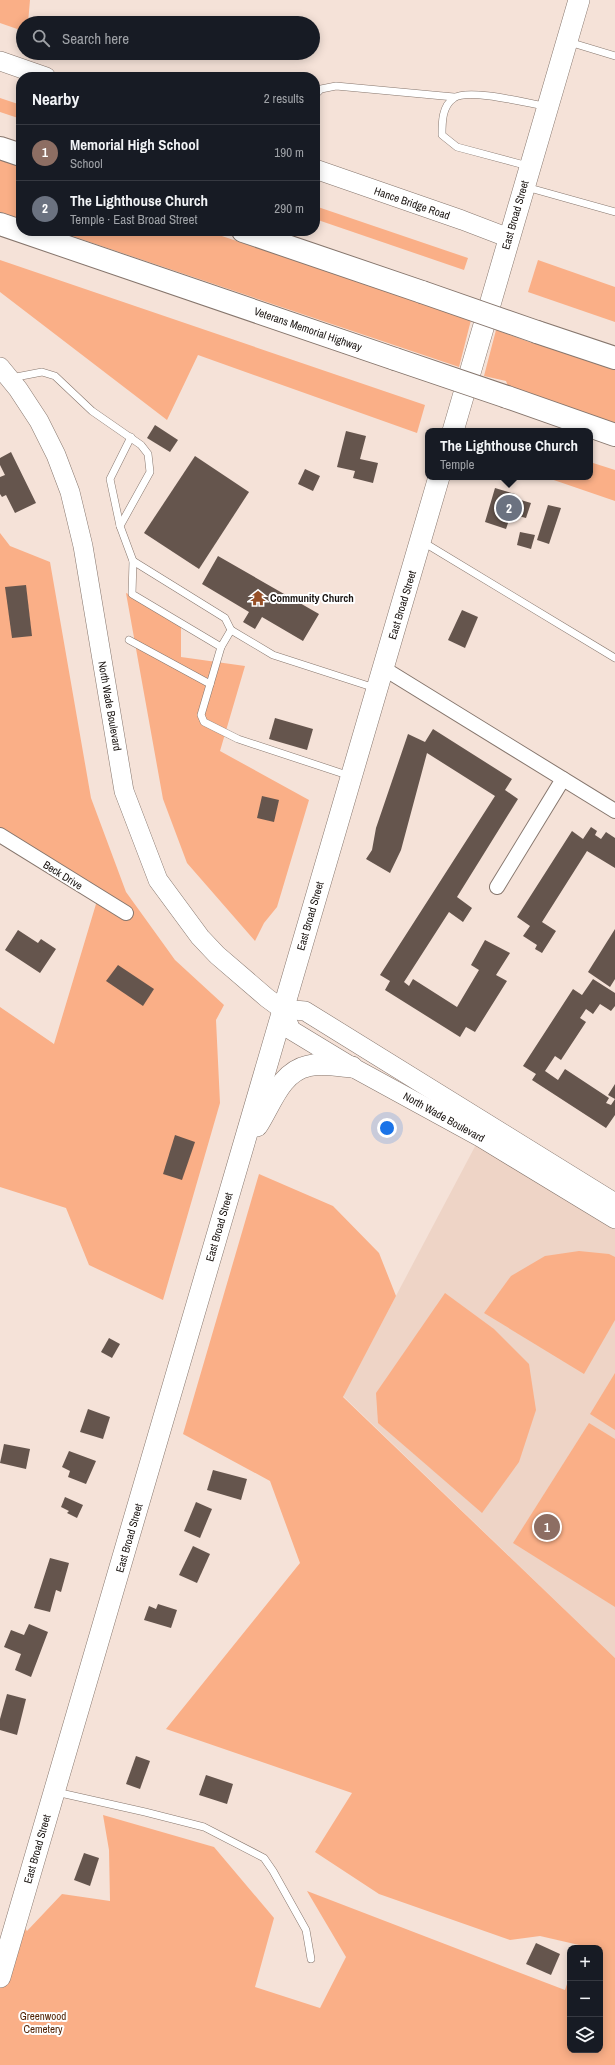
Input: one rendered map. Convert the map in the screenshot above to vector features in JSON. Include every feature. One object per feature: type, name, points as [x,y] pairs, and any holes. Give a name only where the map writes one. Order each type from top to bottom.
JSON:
[{"type":"highway","points":[[0,148],[16,153]]},
{"type":"highway","name":"Veterans Memorial Highway","points":[[0,224],[16,229]]},
{"type":"highway","name":"Veterans Memorial Highway","points":[[35,236],[615,435]]},
{"type":"highway","points":[[258,236],[615,358]]},
{"type":"main road","name":"East Broad Street","points":[[454,428],[579,0]]},
{"type":"main road","points":[[0,61],[32,72]]},
{"type":"main road","name":"Hance Bridge Road","points":[[320,171],[509,238]]},
{"type":"main road","name":"North Wade Boulevard","points":[[5,373],[39,422],[56,455],[70,492],[83,546],[124,791],[158,880],[200,937],[217,955],[282,1009],[291,1030],[352,1067],[480,1137],[615,1219]]},
{"type":"main road","name":"East Broad Street","points":[[0,1977],[282,1009],[439,480]]},
{"type":"main road","name":"North Wade Boulevard","points":[[282,1009],[305,1010],[615,1203]]},
{"type":"main road","points":[[241,1152],[274,1095],[283,1082],[295,1072],[308,1066],[352,1067]]},
{"type":"street","points":[[383,668],[615,811]]},
{"type":"street","points":[[496,887],[563,780]]},
{"type":"street","name":"Beck Drive","points":[[0,835],[126,914]]},
{"type":"lane","points":[[567,41],[615,56]]},
{"type":"lane","points":[[320,90],[336,86],[454,97],[471,93],[547,106]]},
{"type":"lane","points":[[454,97],[447,105],[442,117],[442,135],[449,142],[456,147],[530,166]]},
{"type":"lane","points":[[524,187],[615,212]]},
{"type":"lane","points":[[5,373],[42,372],[55,376],[92,411],[141,445],[148,454],[150,472],[120,526]]},
{"type":"lane","points":[[130,438],[110,479],[120,526],[133,561],[132,594],[221,647]]},
{"type":"lane","points":[[421,541],[615,658]]},
{"type":"lane","points":[[133,561],[225,618],[231,630],[273,655],[377,688]]},
{"type":"lane","points":[[231,630],[221,647],[210,684],[201,715],[204,722],[238,740],[351,776]]},
{"type":"lane","points":[[129,640],[210,684]]},
{"type":"lane","points":[[54,1791],[145,1812],[204,1828],[264,1858],[273,1871],[306,1930],[311,1959]]},
{"type":"shaded area","points":[[480,1137],[615,1219],[615,1658],[343,1396]]},
{"type":"green space","points":[[0,0],[30,0],[29,16],[16,16],[16,29],[0,23]]},
{"type":"green space","points":[[0,98],[16,103],[16,117],[0,112]]},
{"type":"green space","points":[[0,160],[16,165],[16,217],[0,212]]},
{"type":"green space","points":[[320,208],[468,258],[464,270],[320,221]]},
{"type":"green space","points":[[72,236],[222,236],[471,320],[459,367]]},
{"type":"green space","points":[[0,260],[425,405],[417,433],[198,355],[167,420],[0,292]]},
{"type":"green space","points":[[538,260],[615,287],[615,322],[528,292]]},
{"type":"green space","points":[[496,330],[532,343],[535,338],[615,366],[615,426],[509,389],[506,381],[484,376]]},
{"type":"green space","points":[[593,463],[615,470],[615,501],[554,480],[593,480]]},
{"type":"green space","points":[[0,533],[10,546],[50,562],[91,798],[126,892],[175,960],[224,1005],[216,1020],[220,1103],[163,1300],[89,1265],[66,1208],[0,1187],[0,1007],[54,1044],[99,894],[0,833]]},
{"type":"green space","points":[[126,593],[181,627],[181,657],[245,666],[220,751],[309,800],[277,907],[264,923],[255,941],[187,863],[163,799]]},
{"type":"green space","name":"Greenwood Cemetery","points":[[259,1174],[333,1206],[379,1253],[396,1296],[343,1397],[615,1658],[615,2065],[0,2065],[0,1977],[17,1918],[27,1931],[62,1894],[110,1901],[109,1850],[103,1815],[214,1847],[274,1918],[255,1987],[320,2008],[346,1957],[307,1891],[565,1990],[567,1984],[567,2053],[603,2053],[603,1945],[579,1945],[540,1936],[510,1940],[379,1894],[315,1852],[352,1793],[166,1729],[300,1563],[270,1481],[183,1434]]},
{"type":"green space","points":[[579,1251],[609,1254],[615,1257],[615,1320],[584,1374],[484,1313],[511,1276],[545,1256]]},
{"type":"green space","points":[[445,1293],[494,1329],[529,1364],[536,1410],[519,1462],[482,1513],[378,1423],[376,1393]]},
{"type":"green space","points":[[615,1373],[615,1430],[590,1414]]},
{"type":"green space","points":[[589,1423],[615,1439],[615,1607],[513,1543]]},
{"type":"building","points":[[155,425],[178,440],[170,452],[147,438]]},
{"type":"building","points":[[346,431],[366,436],[360,459],[378,463],[373,483],[353,478],[355,471],[337,467]]},
{"type":"building","points":[[11,452],[36,503],[15,513],[6,495],[2,497],[0,494],[0,477],[5,475],[0,465],[0,458]]},
{"type":"building","points":[[195,456],[249,492],[199,569],[144,533]]},
{"type":"building","points":[[305,469],[320,476],[313,491],[298,484]]},
{"type":"building","points":[[495,488],[515,494],[514,498],[531,503],[526,518],[511,514],[506,529],[485,522]]},
{"type":"building","points":[[548,505],[561,508],[549,544],[537,540]]},
{"type":"building","points":[[520,532],[535,535],[531,549],[517,545]]},
{"type":"building","name":"Community Church","points":[[218,556],[319,614],[303,641],[262,617],[255,629],[243,622],[249,612],[202,584]]},
{"type":"building","points":[[26,585],[32,636],[12,638],[5,587]]},
{"type":"building","points":[[462,610],[478,617],[465,648],[448,640]]},
{"type":"building","points":[[275,718],[313,729],[307,750],[269,739]]},
{"type":"building","points":[[433,729],[512,779],[505,790],[518,799],[457,897],[472,908],[463,922],[449,912],[404,982],[409,986],[413,979],[457,1007],[479,970],[471,965],[485,940],[510,953],[496,975],[507,981],[475,1032],[466,1027],[460,1037],[385,990],[390,981],[380,975],[495,796],[427,753],[401,850],[390,873],[366,859],[372,850],[376,828],[408,734],[425,742]]},
{"type":"building","points":[[262,796],[279,800],[274,822],[257,818]]},
{"type":"building","points":[[591,827],[597,831],[595,835],[601,839],[606,832],[615,838],[615,868],[587,851],[542,922],[556,931],[542,953],[535,949],[537,945],[523,936],[530,926],[517,917],[572,831],[583,839]]},
{"type":"building","points":[[615,929],[615,979],[610,987],[588,972]]},
{"type":"building","points":[[18,930],[38,943],[41,939],[56,949],[40,973],[5,950]]},
{"type":"building","points":[[118,965],[154,989],[143,1006],[106,981]]},
{"type":"building","points":[[593,979],[615,993],[615,1006],[611,1011],[600,1004],[593,1014],[586,1009],[580,1018],[586,1022],[561,1060],[555,1056],[545,1071],[558,1080],[565,1069],[609,1098],[606,1103],[611,1105],[615,1099],[615,1115],[606,1128],[532,1080],[536,1074],[523,1066],[573,989],[582,995]]},
{"type":"building","points":[[615,1084],[615,1099],[608,1095]]},
{"type":"building","points":[[175,1135],[195,1142],[182,1180],[163,1174]]},
{"type":"building","points":[[109,1338],[120,1344],[112,1358],[101,1352]]},
{"type":"building","points":[[88,1409],[110,1417],[103,1439],[80,1432]]},
{"type":"building","points":[[4,1444],[30,1449],[26,1469],[0,1463]]},
{"type":"building","points":[[69,1451],[96,1461],[86,1484],[68,1477],[70,1471],[62,1467]]},
{"type":"building","points":[[213,1470],[247,1479],[241,1500],[207,1490]]},
{"type":"building","points":[[65,1497],[83,1505],[77,1518],[67,1513],[69,1511],[61,1507]]},
{"type":"building","points":[[196,1502],[212,1509],[200,1538],[184,1531]]},
{"type":"building","points":[[193,1546],[210,1554],[197,1583],[179,1575]]},
{"type":"building","points":[[50,1558],[69,1563],[61,1592],[56,1590],[50,1612],[34,1608]]},
{"type":"building","points":[[158,1604],[177,1610],[171,1628],[144,1620],[149,1606],[156,1609]]},
{"type":"building","points":[[29,1624],[48,1632],[31,1677],[15,1670],[21,1654],[4,1647],[11,1630],[24,1635]]},
{"type":"building","points":[[7,1694],[26,1699],[17,1735],[0,1730],[0,1719]]},
{"type":"building","points":[[136,1756],[150,1761],[140,1789],[126,1784]]},
{"type":"building","points":[[206,1775],[233,1784],[227,1804],[199,1795]]},
{"type":"building","points":[[84,1853],[99,1858],[90,1886],[74,1880]]},
{"type":"building","points":[[536,1943],[560,1954],[551,1975],[526,1964]]},
{"type":"place","name":"The Lighthouse Church","points":[[509,508]]},
{"type":"place","name":"Community Church","points":[[258,598]]},
{"type":"place","name":"Memorial High School","points":[[547,1527]]}]
